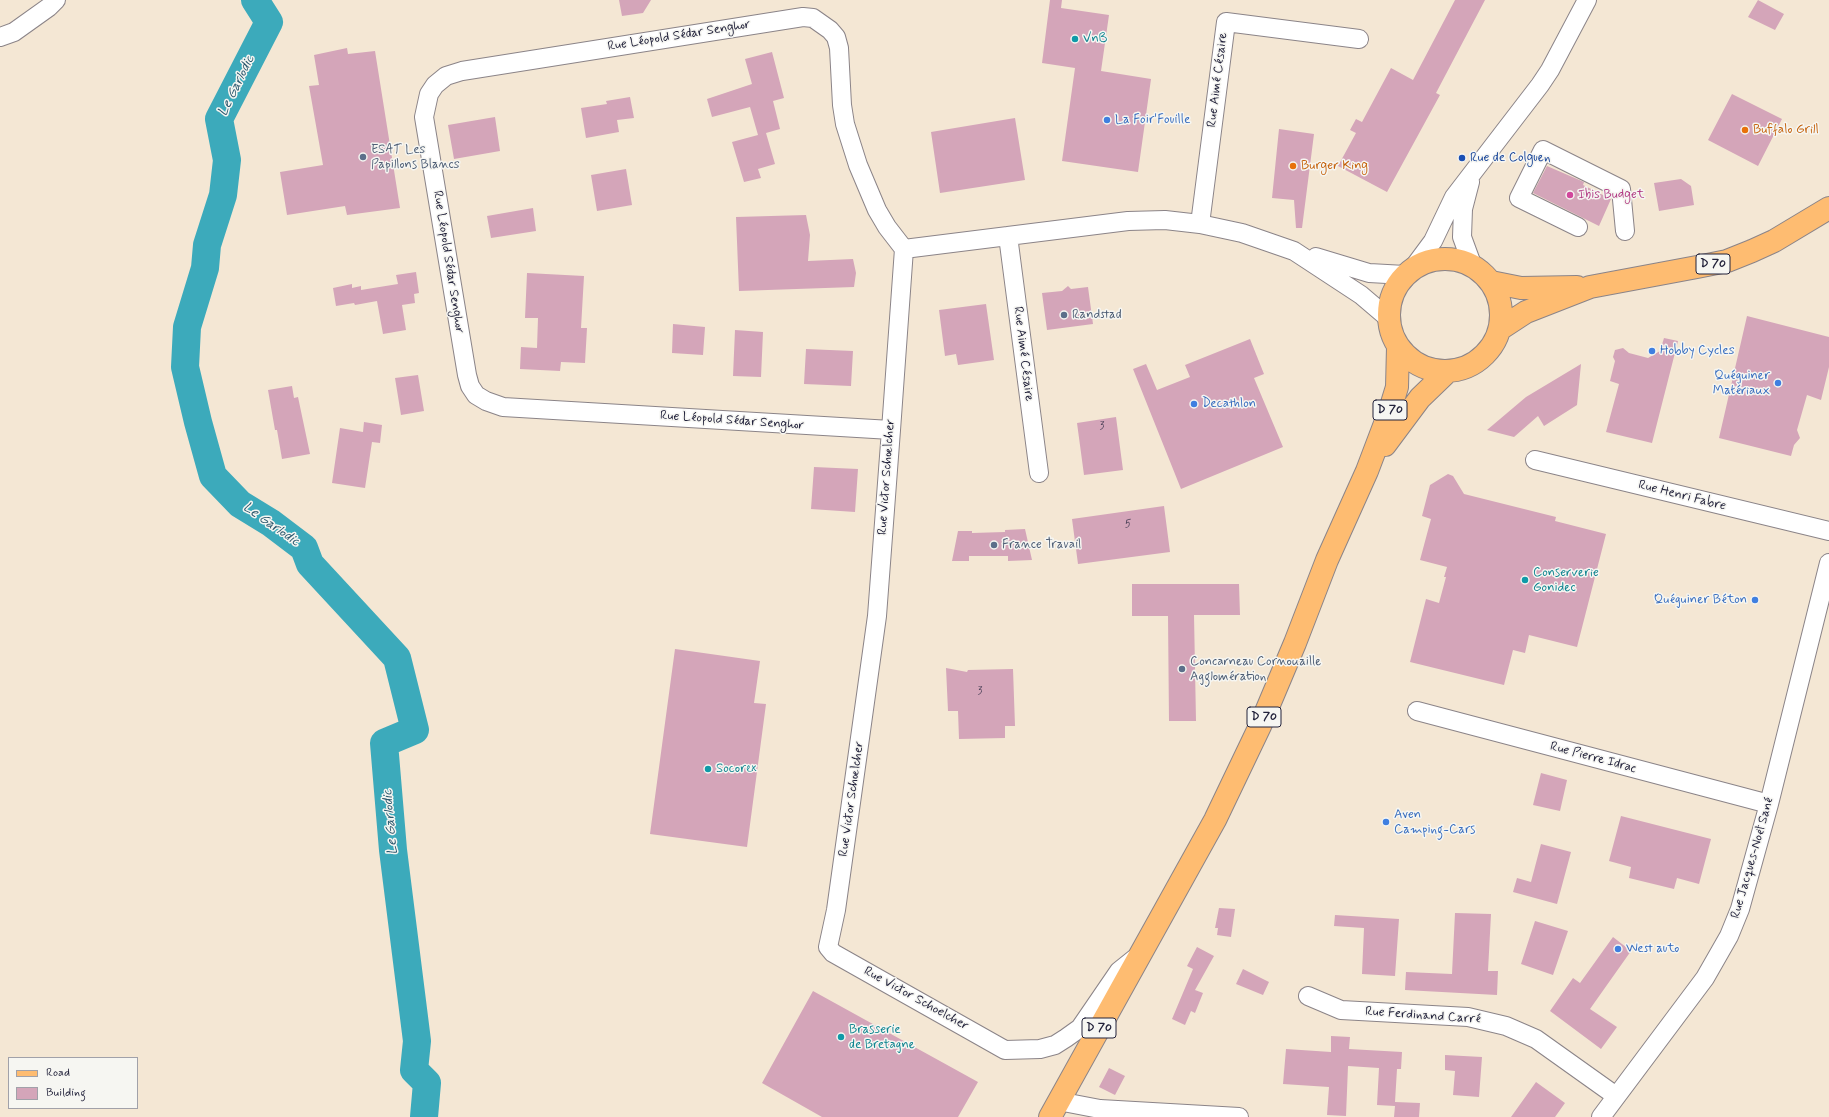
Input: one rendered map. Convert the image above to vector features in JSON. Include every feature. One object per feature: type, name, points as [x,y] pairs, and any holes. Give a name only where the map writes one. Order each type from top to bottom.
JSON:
[{"type":"main road","name":"D 70","points":[[1797,227],[1829,196]]},
{"type":"main road","name":"D 70","points":[[1491,282],[1521,288],[1590,287],[1726,261],[1774,241],[1829,208]]},
{"type":"main road","points":[[1443,259],[1462,262],[1473,267],[1491,282],[1498,296],[1501,311],[1500,329],[1492,345],[1480,359],[1465,368],[1447,372],[1419,366],[1407,358],[1398,347],[1391,333],[1388,318],[1392,294],[1409,272],[1425,263],[1443,259]]},
{"type":"main road","name":"D 70","points":[[1500,329],[1526,312],[1590,287]]},
{"type":"main road","name":"D 70","points":[[1054,1109],[1215,820],[1238,774],[1278,685],[1330,553],[1367,471],[1397,388],[1398,347]]},
{"type":"main road","name":"D 70","points":[[1367,471],[1420,398],[1447,372]]},
{"type":"street","points":[[0,37],[14,32],[49,7],[56,0]]},
{"type":"street","points":[[904,248],[1128,221],[1165,220],[1200,224],[1242,233],[1294,251],[1369,273],[1409,272],[1433,241],[1454,197],[1540,85],[1587,0]]},
{"type":"street","name":"Rue Léopold Sédar Senghor","points":[[891,430],[503,407],[486,401],[476,395],[470,386],[464,359],[424,116],[429,94],[435,85],[446,76],[462,71],[803,17],[814,18],[823,24],[836,37],[839,48],[842,105],[845,124],[858,165],[877,210],[887,228],[904,248]]},
{"type":"street","name":"Rue Aimé Césaire","points":[[1200,224],[1226,22],[1359,39]]},
{"type":"street","points":[[1578,227],[1519,198],[1543,150],[1621,189],[1625,231]]},
{"type":"street","points":[[1473,174],[1466,192],[1463,209],[1462,237],[1473,267]]},
{"type":"street","name":"Rue Aimé Césaire","points":[[1008,236],[1039,472]]},
{"type":"street","name":"Rue Victor Schœlcher","points":[[828,947],[836,910],[877,616],[904,248]]},
{"type":"street","points":[[1294,251],[1361,296],[1388,318]]},
{"type":"street","name":"Rue Henri Fabre","points":[[1535,460],[1829,531]]},
{"type":"street","name":"Rue Jacques-Noël Sané","points":[[1601,1117],[1705,978],[1729,936],[1740,909],[1769,804],[1829,564]]},
{"type":"street","name":"Rue Pierre Idrac","points":[[1417,711],[1769,804]]},
{"type":"street","name":"Rue Victor Schoelcher","points":[[828,947],[832,953],[1005,1050],[1040,1049],[1055,1045],[1066,1038],[1080,1028],[1119,971],[1140,954]]},
{"type":"street","name":"Rue Ferdinand Carré","points":[[1308,996],[1341,1010],[1468,1017],[1506,1026],[1536,1039],[1616,1096]]},
{"type":"street","points":[[1054,1109],[1100,1109],[1239,1117]]},
{"type":"building","points":[[619,0],[651,0],[643,13],[622,16]]},
{"type":"building","name":"La Foir'Fouille","points":[[1050,0],[1062,0],[1061,8],[1109,15],[1101,71],[1151,79],[1138,172],[1062,161],[1075,68],[1042,63]]},
{"type":"building","points":[[1455,0],[1485,0],[1436,93],[1440,95],[1387,192],[1338,166],[1356,133],[1350,130],[1356,119],[1362,122],[1391,68],[1413,80]]},
{"type":"building","points":[[1758,0],[1784,14],[1775,30],[1748,17]]},
{"type":"building","name":"ESAT Les Papillons Blancs","points":[[347,48],[348,54],[375,51],[400,208],[347,215],[345,206],[287,215],[280,172],[323,165],[309,86],[319,85],[314,55]]},
{"type":"building","points":[[772,52],[784,98],[773,101],[780,129],[766,133],[775,164],[758,169],[761,178],[744,182],[732,142],[758,135],[750,107],[712,117],[707,99],[752,84],[745,59]]},
{"type":"building","name":"Buffalo Grill","points":[[1732,94],[1782,119],[1758,166],[1708,140]]},
{"type":"building","points":[[630,97],[634,118],[617,120],[619,132],[586,138],[581,108],[607,104],[606,101]]},
{"type":"building","points":[[495,117],[500,151],[454,159],[448,125]]},
{"type":"building","points":[[1015,118],[1025,180],[940,193],[931,132]]},
{"type":"building","name":"Burger King","points":[[1279,129],[1314,134],[1302,228],[1296,228],[1294,200],[1272,198]]},
{"type":"building","name":"Ibis Budget","points":[[1547,166],[1584,182],[1583,185],[1611,199],[1599,226],[1533,193]]},
{"type":"building","points":[[626,169],[632,205],[597,211],[591,175]]},
{"type":"building","points":[[1681,179],[1691,186],[1694,205],[1659,211],[1654,183]]},
{"type":"building","points":[[533,208],[536,231],[491,238],[487,216]]},
{"type":"building","points":[[806,215],[810,235],[808,261],[853,259],[856,273],[854,287],[739,291],[736,217]]},
{"type":"building","points":[[416,272],[419,293],[414,294],[415,303],[402,305],[406,330],[383,334],[377,301],[355,305],[354,303],[336,306],[333,288],[352,284],[352,288],[361,286],[361,290],[398,284],[396,275]]},
{"type":"building","points":[[527,273],[584,276],[581,328],[587,328],[585,363],[561,362],[560,371],[520,369],[521,347],[537,348],[538,318],[525,318]]},
{"type":"building","points":[[1068,286],[1071,289],[1088,287],[1093,324],[1047,330],[1042,293],[1062,291]]},
{"type":"building","points":[[986,304],[994,360],[958,365],[956,354],[945,356],[939,310]]},
{"type":"building","points":[[1747,316],[1829,337],[1829,367],[1821,400],[1807,395],[1797,430],[1800,438],[1794,445],[1791,456],[1719,438]]},
{"type":"building","points":[[673,324],[705,327],[703,355],[672,353]]},
{"type":"building","points":[[735,330],[763,332],[761,377],[733,376]]},
{"type":"building","points":[[1664,338],[1678,341],[1652,443],[1606,432],[1619,384],[1610,381],[1615,361],[1613,357],[1615,350],[1623,348],[1629,353],[1648,358],[1660,351]]},
{"type":"building","points":[[1250,339],[1264,374],[1254,378],[1283,447],[1181,489],[1133,369],[1146,364],[1157,390],[1190,377],[1185,365]]},
{"type":"building","points":[[806,349],[853,351],[851,386],[804,384]]},
{"type":"building","points":[[1581,364],[1577,405],[1544,426],[1538,416],[1514,437],[1487,430],[1526,397]]},
{"type":"building","points":[[418,375],[424,411],[401,415],[395,378]]},
{"type":"building","points":[[292,386],[294,398],[298,397],[310,454],[282,459],[268,390]]},
{"type":"building","points":[[1116,417],[1123,470],[1084,475],[1077,423]]},
{"type":"building","points":[[364,422],[382,425],[380,443],[372,442],[365,488],[332,483],[340,428],[363,432]]},
{"type":"building","points":[[814,467],[858,469],[855,512],[811,509]]},
{"type":"building","name":"Conserverie Gonidec","points":[[1448,474],[1453,476],[1464,494],[1556,517],[1555,521],[1606,534],[1577,647],[1529,635],[1525,653],[1513,650],[1504,685],[1410,662],[1426,599],[1439,603],[1446,577],[1444,577],[1447,567],[1420,560],[1431,519],[1422,516],[1430,485]]},
{"type":"building","points":[[1164,506],[1170,552],[1078,564],[1072,519]]},
{"type":"building","points":[[1025,529],[1032,560],[1008,561],[1008,556],[969,556],[969,561],[952,561],[958,531],[972,531],[972,533],[1005,532],[1005,530]]},
{"type":"building","name":"Concarneau Cornouaille Agglomération","points":[[1132,584],[1239,584],[1240,615],[1194,615],[1196,721],[1169,721],[1168,616],[1132,616]]},
{"type":"building","name":"Socorex","points":[[675,649],[760,661],[754,703],[766,704],[747,847],[650,834]]},
{"type":"building","points":[[946,668],[967,672],[968,670],[1013,669],[1015,726],[1005,726],[1005,738],[959,739],[958,711],[948,711]]},
{"type":"building","points":[[1541,773],[1567,780],[1560,811],[1533,805]]},
{"type":"building","points":[[1621,816],[1711,839],[1699,884],[1677,878],[1674,889],[1629,878],[1631,867],[1609,861]]},
{"type":"building","points":[[1541,844],[1571,852],[1557,904],[1513,892],[1517,878],[1531,882]]},
{"type":"building","points":[[1219,908],[1235,909],[1231,937],[1217,935],[1218,928],[1215,928]]},
{"type":"building","points":[[1455,913],[1491,914],[1488,971],[1498,971],[1497,995],[1405,990],[1406,972],[1452,974]]},
{"type":"building","points":[[1335,915],[1399,919],[1395,976],[1362,974],[1364,928],[1334,926]]},
{"type":"building","points":[[1535,921],[1568,931],[1553,975],[1521,964]]},
{"type":"building","points":[[1613,937],[1631,951],[1590,1009],[1617,1027],[1601,1049],[1550,1011],[1573,978],[1580,983]]},
{"type":"building","points":[[1197,947],[1214,956],[1195,990],[1203,993],[1195,1013],[1191,1011],[1185,1025],[1172,1019],[1193,969],[1187,966]]},
{"type":"building","points":[[1243,969],[1269,982],[1263,995],[1236,984]]},
{"type":"building","name":"Brasserie de Bretagne","points":[[813,991],[978,1082],[958,1117],[822,1117],[762,1083]]},
{"type":"building","points":[[1331,1036],[1350,1037],[1349,1049],[1402,1052],[1401,1069],[1397,1069],[1395,1102],[1420,1103],[1419,1117],[1394,1117],[1395,1106],[1377,1105],[1379,1068],[1348,1066],[1346,1116],[1327,1115],[1329,1087],[1283,1084],[1286,1049],[1331,1052]]},
{"type":"building","points":[[1445,1055],[1482,1057],[1479,1097],[1453,1095],[1455,1071],[1445,1070]]},
{"type":"building","points":[[1109,1068],[1125,1076],[1115,1095],[1099,1087]]},
{"type":"building","points":[[1536,1082],[1565,1103],[1555,1117],[1511,1117]]},
{"type":"waterway","name":"Le Garlodic","points":[[255,0],[269,22],[219,119],[227,160],[223,195],[207,245],[205,268],[187,327],[185,367],[213,476],[240,504],[271,523],[304,548],[310,564],[397,658],[415,730],[384,743],[393,850],[417,1041],[414,1070],[427,1083],[424,1117]]},
{"type":"place","name":"VnB","points":[[1075,39]]},
{"type":"place","name":"La Foir'Fouille","points":[[1107,120]]},
{"type":"place","name":"Buffalo Grill","points":[[1745,130]]},
{"type":"place","name":"ESAT Les Papillons Blancs","points":[[363,157]]},
{"type":"place","name":"Rue de Colguen","points":[[1462,158]]},
{"type":"place","name":"Burger King","points":[[1293,166]]},
{"type":"place","name":"Ibis Budget","points":[[1570,195]]},
{"type":"place","name":"Randstad","points":[[1064,315]]},
{"type":"place","name":"Hobby Cycles","points":[[1652,351]]},
{"type":"place","name":"Quéguiner Matériaux","points":[[1778,383]]},
{"type":"place","name":"Decathlon","points":[[1194,404]]},
{"type":"place","name":"France Travail","points":[[994,545]]},
{"type":"place","name":"Conserverie Gonidec","points":[[1525,580]]},
{"type":"place","name":"Quéguiner Béton","points":[[1755,600]]},
{"type":"place","name":"Concarneau Cornouaille Agglomération","points":[[1182,669]]},
{"type":"place","name":"Socorex","points":[[708,769]]},
{"type":"place","name":"Aven Camping-Cars","points":[[1386,822]]},
{"type":"place","name":"West auto","points":[[1618,949]]},
{"type":"place","name":"Brasserie de Bretagne","points":[[841,1037]]}]
